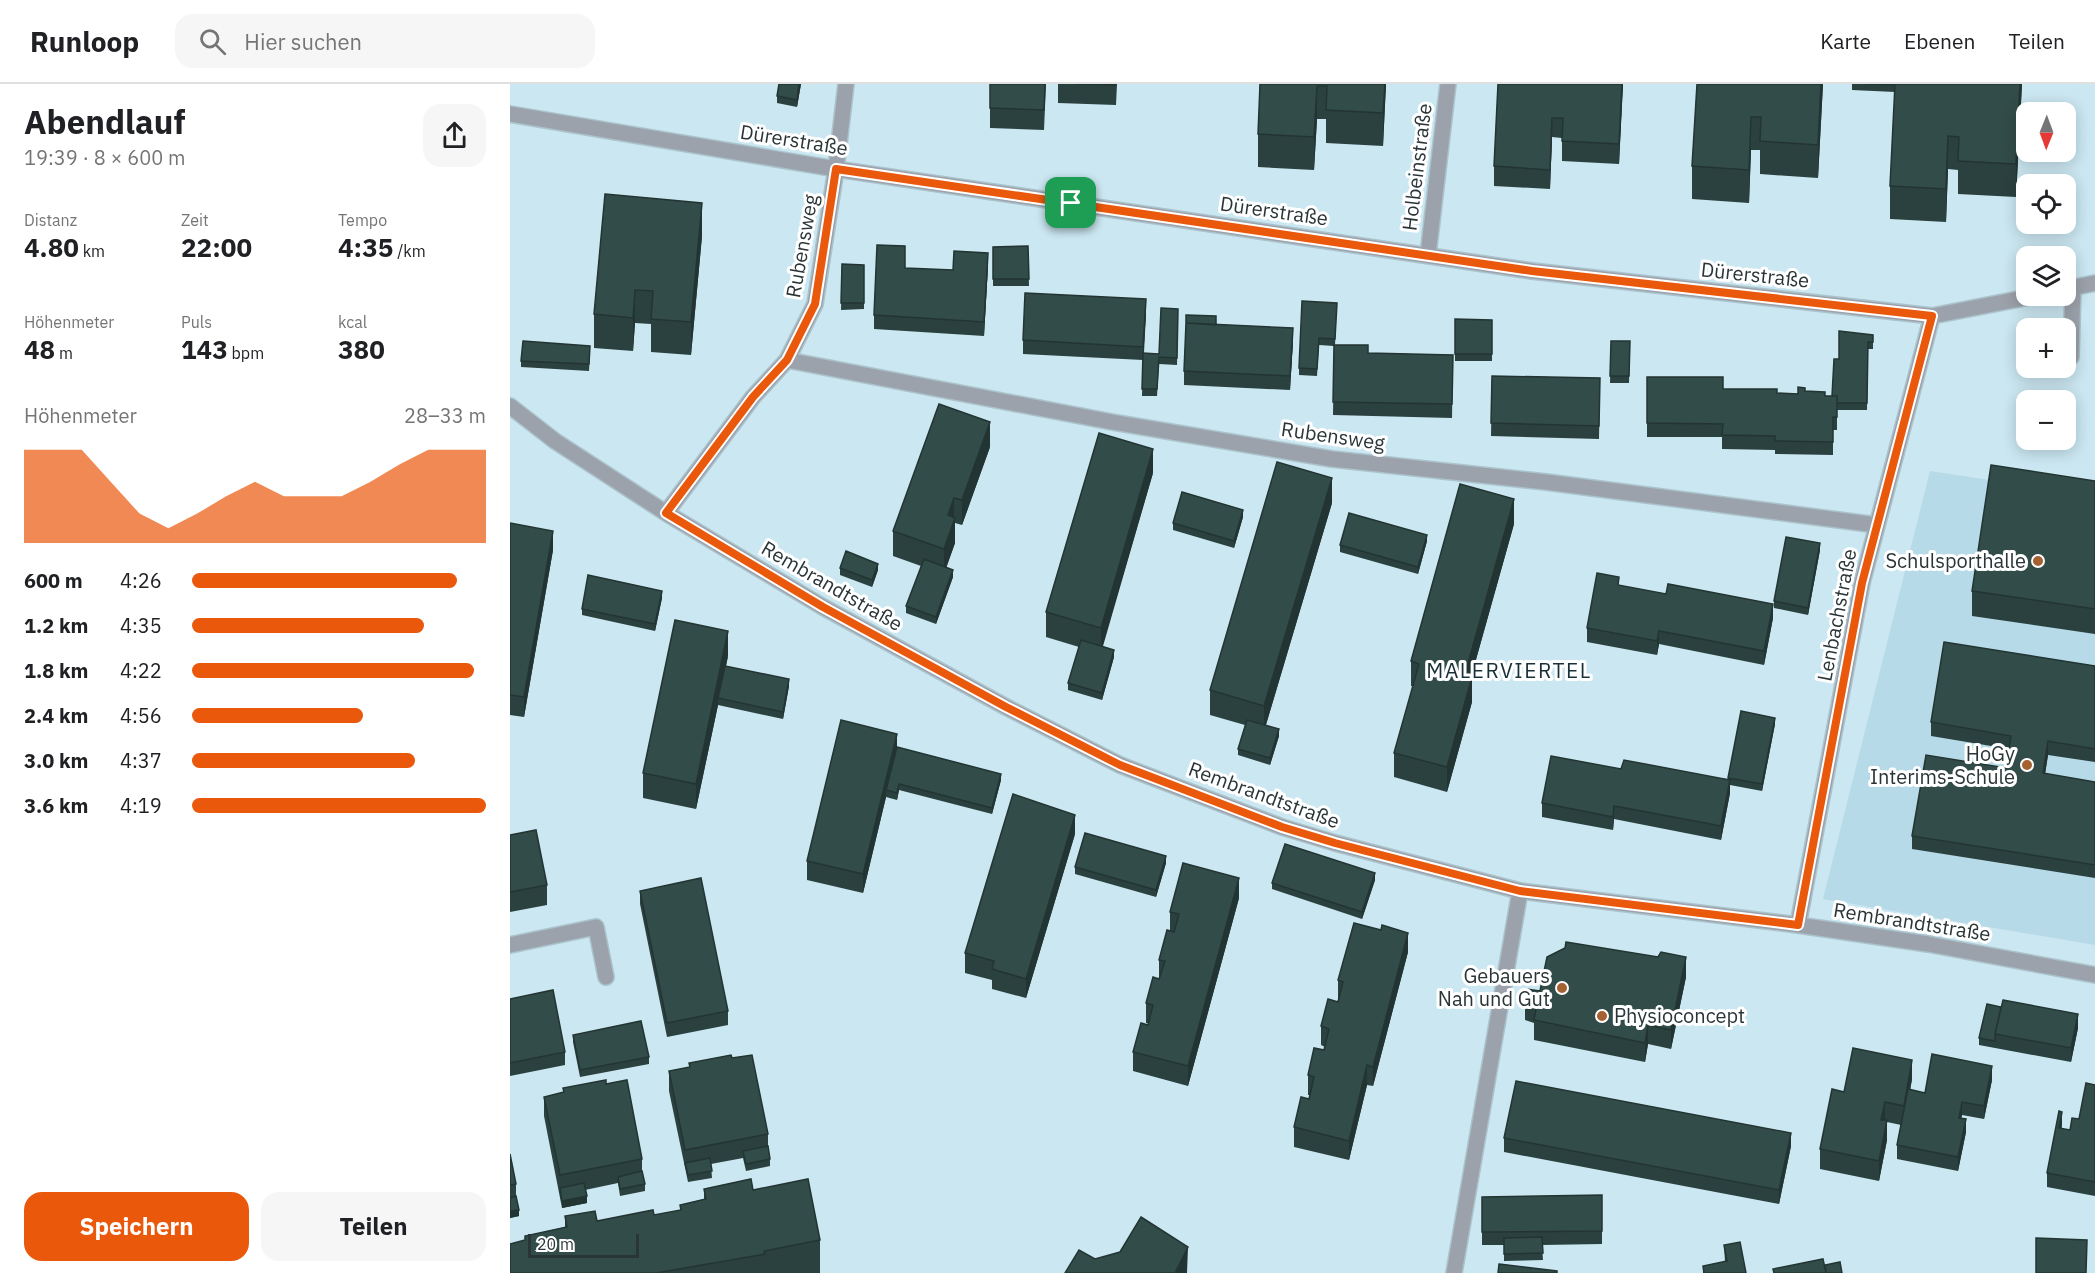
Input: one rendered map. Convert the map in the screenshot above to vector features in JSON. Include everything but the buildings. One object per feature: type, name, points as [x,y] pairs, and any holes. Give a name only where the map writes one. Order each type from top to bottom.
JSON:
[{"type":"street","name":"Rubensweg","points":[[666,513],[753,397],[787,360],[815,304],[836,169],[846,84]]},
{"type":"street","name":"Holbeinstraße","points":[[1428,255],[1448,84]]},
{"type":"street","name":"Dürerstraße","points":[[510,114],[836,169],[1532,271],[1932,316],[2016,300]]},
{"type":"street","points":[[2076,287],[2095,283]]},
{"type":"street","name":"Lenbachstraße","points":[[1798,925],[1862,583],[1932,316]]},
{"type":"street","name":"Rubensweg","points":[[787,360],[1112,422],[1332,459],[1546,482],[1877,525]]},
{"type":"street","name":"Rembrandtstraße","points":[[510,406],[555,441],[666,513],[823,607],[1006,707],[1120,765],[1293,830],[1520,891],[1798,925],[1928,944],[2095,975]]},
{"type":"street","points":[[1454,1273],[1520,891]]},
{"type":"street","points":[[510,945],[596,927],[606,976]]},
{"type":"shaded area","points":[[1930,471],[2095,496],[2095,945],[1823,899]]},
{"type":"place","name":"Schulsporthalle","points":[[2038,561]]},
{"type":"place","name":"HoGy Interims-Schule","points":[[2027,765]]},
{"type":"place","name":"Gebauers Nah und Gut","points":[[1562,988]]},
{"type":"place","name":"Physioconcept","points":[[1602,1016]]},
{"type":"district","name":"MALERVIERTEL","points":[[1509,671]]},
{"type":"route","points":[[836,169],[1071,203],[1532,271],[1932,316],[1862,583],[1798,925],[1520,891],[1282,827],[1120,765],[1006,707],[823,607],[666,513],[753,397],[787,360],[815,304],[836,169]]}]
